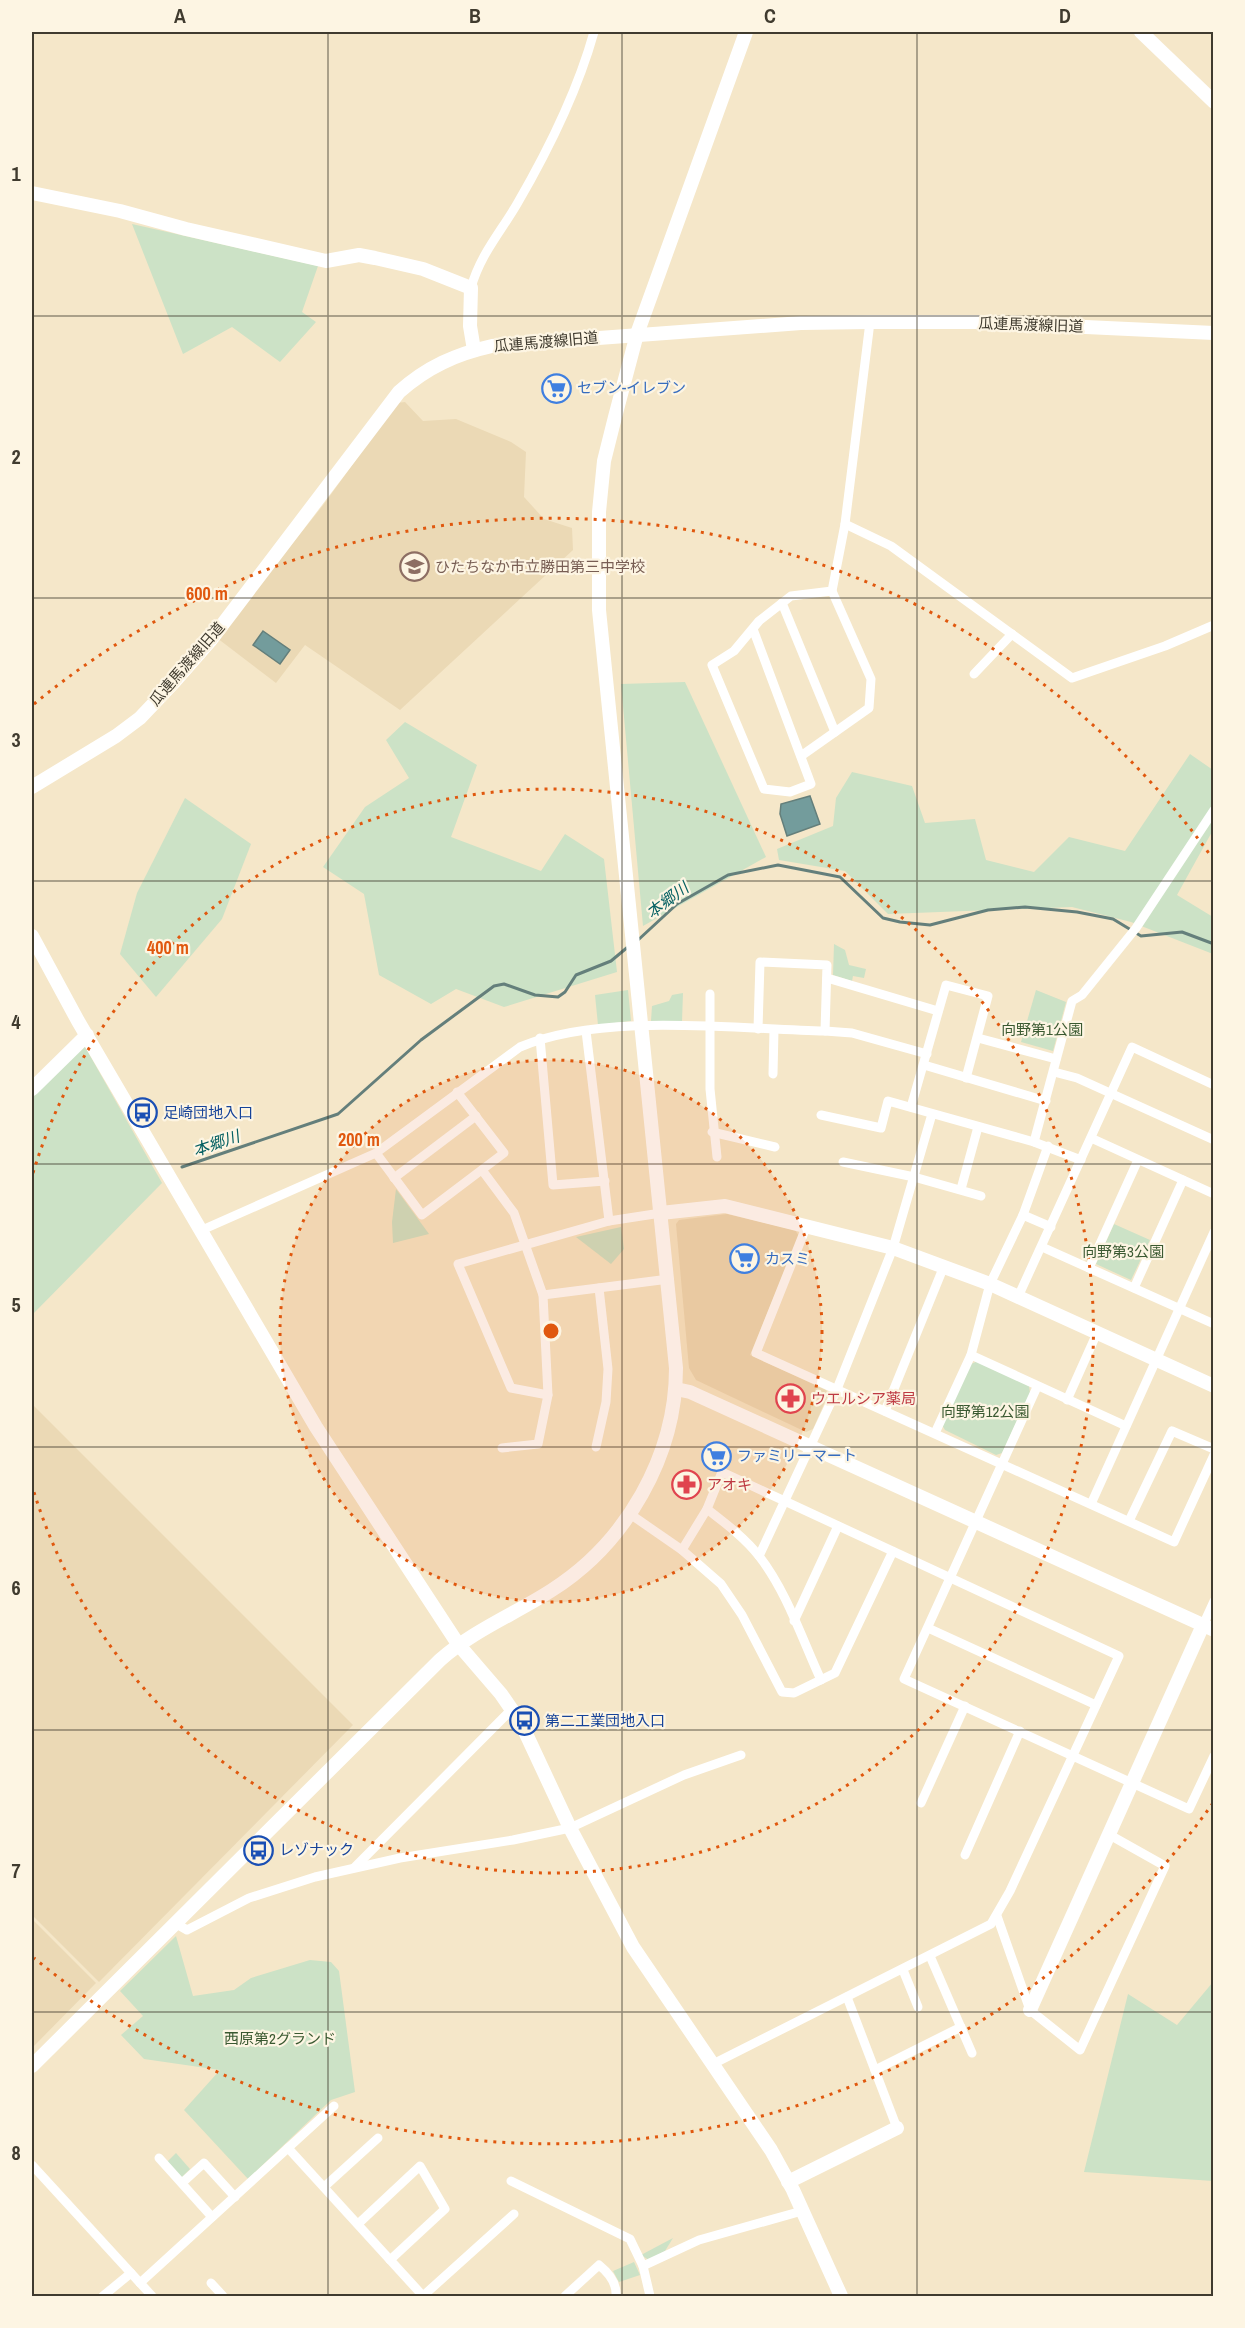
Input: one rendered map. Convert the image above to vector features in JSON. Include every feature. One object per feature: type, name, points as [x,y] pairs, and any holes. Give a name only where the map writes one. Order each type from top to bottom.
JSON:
[{"type":"street","points":[[474,350],[470,326],[471,288],[477,266],[516,206],[561,125],[594,32]]},
{"type":"street","points":[[32,2066],[367,1730],[458,1644],[553,1590],[584,1566],[630,1514],[657,1461],[665,1438],[676,1389],[669,1279],[599,610],[599,512],[604,460],[637,334],[746,32]]},
{"type":"street","points":[[1142,32],[1214,102]]},
{"type":"street","points":[[32,193],[120,211],[186,229],[326,261],[359,255],[375,258],[423,269],[471,288]]},
{"type":"street","points":[[801,756],[869,708],[871,679],[832,591],[845,524],[870,322]]},
{"type":"street","name":"瓜連馬渡線旧道","points":[[32,787],[116,736],[140,718],[210,641],[399,392],[420,374],[447,359],[492,346],[801,323],[976,322],[1214,333]]},
{"type":"street","points":[[845,524],[891,546],[1072,678],[1166,646],[1214,625]]},
{"type":"street","points":[[753,629],[811,783],[789,792],[764,789],[712,665],[734,651],[753,629],[791,596],[832,591]]},
{"type":"street","points":[[782,603],[835,732]]},
{"type":"street","points":[[974,674],[1012,634]]},
{"type":"street","points":[[1034,1142],[1072,1001],[1082,995],[1134,931],[1214,810]]},
{"type":"street","points":[[32,936],[87,1035],[316,1428],[458,1644],[512,1709],[570,1828],[633,1947],[711,2065],[771,2150],[841,2296]]},
{"type":"street","points":[[759,1029],[760,962],[827,965],[825,1031]]},
{"type":"street","points":[[827,978],[938,1011]]},
{"type":"street","points":[[911,1107],[946,985],[988,996],[966,1078]]},
{"type":"street","points":[[710,994],[712,1132],[717,1157]]},
{"type":"street","points":[[202,1230],[376,1153],[520,1047],[540,1038],[642,1026],[825,1031],[852,1033],[927,1054]]},
{"type":"street","points":[[773,1074],[774,1030]]},
{"type":"street","points":[[586,1031],[609,1221]]},
{"type":"street","points":[[32,1089],[87,1035]]},
{"type":"street","points":[[540,1038],[553,1185],[605,1181]]},
{"type":"street","points":[[978,1038],[1056,1059]]},
{"type":"street","points":[[1018,1297],[1132,1047],[1214,1085]]},
{"type":"street","points":[[924,1065],[1046,1101]]},
{"type":"street","points":[[1054,1072],[1077,1078],[1214,1140]]},
{"type":"street","points":[[376,1153],[422,1215],[483,1170],[504,1153],[457,1092]]},
{"type":"street","points":[[821,1115],[881,1128],[888,1101],[1048,1146],[1081,1160]]},
{"type":"street","points":[[759,1556],[837,1389],[893,1248],[932,1114]]},
{"type":"street","points":[[394,1178],[476,1116]]},
{"type":"street","points":[[961,1189],[978,1127]]},
{"type":"street","points":[[712,1132],[775,1147]]},
{"type":"street","points":[[1091,1138],[1214,1194]]},
{"type":"street","points":[[935,1434],[971,1355],[990,1284],[1023,1215],[1048,1146]]},
{"type":"street","points":[[1089,1268],[1138,1160]]},
{"type":"street","points":[[843,1162],[914,1177],[981,1196]]},
{"type":"street","points":[[483,1170],[514,1213],[543,1295],[549,1395],[538,1444],[502,1448]]},
{"type":"street","points":[[1134,1288],[1183,1180]]},
{"type":"street","points":[[549,1395],[511,1388],[458,1264],[609,1221],[726,1206],[893,1248],[944,1266],[990,1284],[1214,1386]]},
{"type":"street","points":[[1023,1215],[1051,1227]]},
{"type":"street","points":[[807,1225],[756,1353],[1174,1542],[1214,1455]]},
{"type":"street","points":[[1091,1504],[1214,1232]]},
{"type":"street","points":[[1042,1246],[1214,1324]]},
{"type":"street","points":[[885,1411],[944,1266]]},
{"type":"street","points":[[543,1295],[669,1279]]},
{"type":"street","points":[[596,1447],[606,1402],[608,1369],[599,1288]]},
{"type":"street","points":[[1067,1400],[1097,1333]]},
{"type":"street","points":[[971,1355],[1126,1426]]},
{"type":"street","points":[[1037,1387],[904,1679],[1189,1809],[1214,1756]]},
{"type":"street","points":[[676,1389],[690,1392],[811,1445],[1208,1628]]},
{"type":"street","points":[[1129,1521],[1172,1431],[1214,1449]]},
{"type":"street","points":[[682,1550],[707,1509],[722,1472],[1119,1656],[1074,1756],[997,1916],[991,1924],[711,2065]]},
{"type":"street","points":[[707,1509],[727,1524],[759,1556],[794,1621],[821,1680]]},
{"type":"street","points":[[630,1514],[682,1550],[721,1584],[742,1615],[782,1692],[794,1693],[835,1673],[893,1551]]},
{"type":"street","points":[[794,1621],[838,1526]]},
{"type":"street","points":[[1029,2010],[1130,1784],[1208,1628],[1214,1601]]},
{"type":"street","points":[[928,1628],[1096,1706]]},
{"type":"street","points":[[921,1803],[965,1706]]},
{"type":"street","points":[[354,1868],[512,1709]]},
{"type":"street","points":[[965,1855],[1020,1731]]},
{"type":"street","points":[[175,1923],[187,1930],[249,1898],[354,1868],[570,1828],[684,1775],[741,1755]]},
{"type":"street","points":[[997,1916],[1029,2010],[1080,2050],[1165,1866],[1108,1834]]},
{"type":"street","points":[[930,1956],[972,2053]]},
{"type":"street","points":[[903,1970],[918,2007]]},
{"type":"street","points":[[788,2182],[897,2128],[847,1997]]},
{"type":"street","points":[[875,2070],[961,2027]]},
{"type":"street","points":[[140,2283],[334,2106]]},
{"type":"street","points":[[324,2187],[378,2138]]},
{"type":"street","points":[[288,2148],[423,2296],[514,2214]]},
{"type":"street","points":[[159,2158],[212,2217]]},
{"type":"street","points":[[182,2184],[204,2163],[235,2197]]},
{"type":"street","points":[[32,2165],[152,2296]]},
{"type":"street","points":[[358,2224],[420,2166],[445,2209],[390,2259]]},
{"type":"street","points":[[511,2181],[630,2239],[643,2266],[650,2296]]},
{"type":"street","points":[[643,2266],[699,2240],[802,2211]]},
{"type":"street","points":[[565,2296],[598,2265],[606,2271],[617,2287],[616,2296]]},
{"type":"street","points":[[103,2296],[131,2273]]},
{"type":"street","points":[[211,2283],[223,2296]]},
{"type":"shaded area","name":"ひたちなか市立勝田第三中学校","points":[[405,402],[423,421],[456,419],[511,442],[526,452],[524,497],[544,519],[572,528],[573,550],[400,710],[305,645],[276,683],[217,638],[324,504],[397,403]]},
{"type":"shaded area","points":[[727,1214],[795,1230],[799,1236],[750,1355],[826,1390],[828,1395],[813,1429],[806,1432],[696,1380],[689,1368],[676,1224],[679,1220]]},
{"type":"shaded area","points":[[32,1404],[353,1725],[99,1982],[32,1915]]},
{"type":"shaded area","points":[[32,1919],[96,1983],[32,2048]]},
{"type":"green space","points":[[132,224],[318,266],[302,312],[316,322],[280,362],[232,327],[183,354]]},
{"type":"green space","points":[[685,682],[766,857],[643,926],[621,684]]},
{"type":"green space","points":[[405,722],[477,765],[451,837],[541,871],[565,834],[604,859],[617,972],[504,1007],[456,989],[431,1004],[379,975],[364,894],[323,867],[365,807],[409,778],[386,740]]},
{"type":"green space","points":[[1190,754],[1213,770],[1213,830],[1177,895],[1213,917],[1213,954],[1131,922],[1072,907],[888,914],[845,871],[779,860],[777,849],[833,826],[836,798],[852,772],[912,786],[925,823],[975,819],[986,860],[1034,872],[1069,837],[1125,851]]},
{"type":"green space","points":[[185,798],[251,844],[222,919],[156,997],[120,954],[137,893]]},
{"type":"green space","points":[[834,944],[845,950],[849,965],[866,969],[864,978],[853,976],[852,981],[833,975]]},
{"type":"green space","points":[[628,990],[631,1021],[598,1025],[595,995]]},
{"type":"green space","name":"向野第1公園","points":[[1036,990],[1066,1002],[1053,1051],[1021,1042]]},
{"type":"green space","points":[[683,993],[682,1022],[651,1021],[652,1006],[669,1001],[672,995]]},
{"type":"green space","points":[[84,1045],[162,1183],[32,1315],[32,1098]]},
{"type":"green space","points":[[396,1189],[429,1234],[393,1243],[392,1222]]},
{"type":"green space","name":"向野第3公園","points":[[1114,1224],[1150,1240],[1131,1280],[1096,1264]]},
{"type":"green space","points":[[621,1227],[624,1249],[611,1264],[576,1237]]},
{"type":"green space","name":"向野第12公園","points":[[978,1361],[1029,1386],[1030,1393],[1002,1453],[996,1455],[945,1430],[942,1425],[971,1364]]},
{"type":"green space","name":"西原第2グランド","points":[[176,1936],[193,1996],[234,1990],[251,1978],[310,1960],[331,1962],[339,1971],[355,2092],[331,2100],[248,2179],[184,2110],[220,2070],[144,2059],[121,2035],[143,2016],[120,1991]]},
{"type":"green space","points":[[1213,1982],[1213,2181],[1084,2172],[1128,1994],[1177,2025]]},
{"type":"green space","points":[[176,2153],[190,2169],[181,2178],[167,2162]]},
{"type":"green space","points":[[673,2238],[665,2251],[649,2260],[641,2255]]},
{"type":"green space","points":[[634,2262],[640,2275],[619,2282],[613,2271]]},
{"type":"water","points":[[263,631],[290,650],[280,664],[253,645]]},
{"type":"water","points":[[810,796],[820,824],[787,836],[780,814],[781,804]]},
{"type":"waterway","name":"本郷川","points":[[637,941],[677,904],[728,875],[778,865],[840,877],[883,918],[900,922],[930,925],[988,910],[1025,907],[1077,912],[1113,919],[1141,936],[1182,932],[1214,944]]},
{"type":"waterway","name":"本郷川","points":[[182,1167],[338,1114],[421,1040],[494,986],[504,984],[535,995],[558,997],[565,992],[576,975],[611,961],[629,946]]},
{"type":"place","name":"セブン-イレブン","points":[[556,388]]},
{"type":"place","name":"ひたちなか市立勝田第三中学校","points":[[414,567]]},
{"type":"place","name":"足崎団地入口","points":[[142,1113]]},
{"type":"place","name":"カスミ","points":[[744,1259]]},
{"type":"place","name":"ウエルシア薬局","points":[[790,1399]]},
{"type":"place","name":"ファミリーマート","points":[[716,1456]]},
{"type":"place","name":"アオキ","points":[[686,1485]]},
{"type":"place","name":"第二工業団地入口","points":[[524,1721]]},
{"type":"place","name":"レゾナック","points":[[258,1850]]}]
